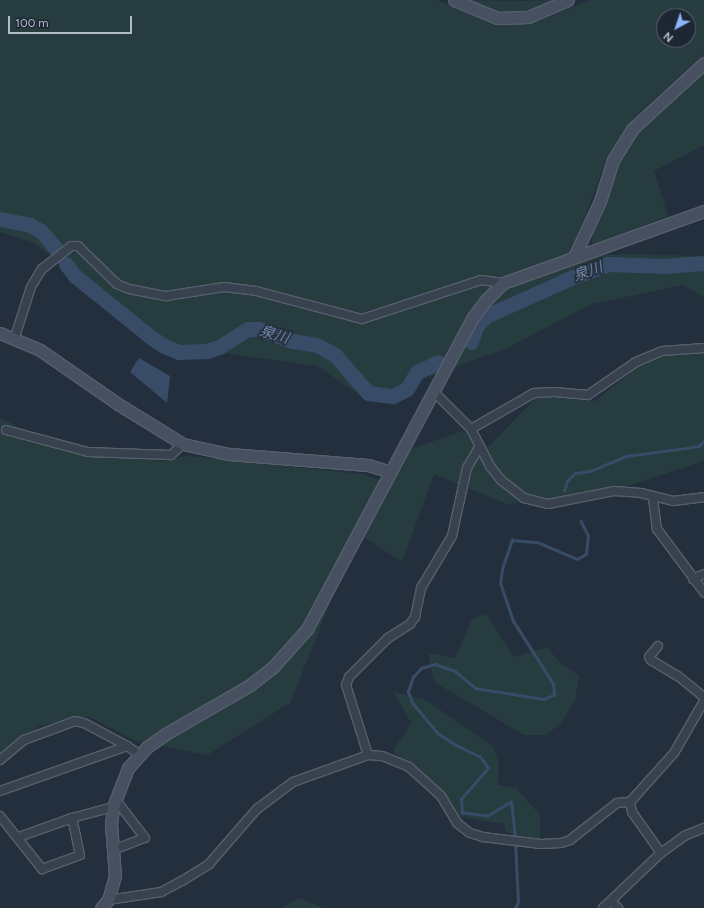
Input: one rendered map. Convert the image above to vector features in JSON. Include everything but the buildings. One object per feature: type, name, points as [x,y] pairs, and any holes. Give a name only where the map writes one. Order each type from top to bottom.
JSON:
[{"type":"street","points":[[454,0],[497,18],[528,17],[568,0]]},
{"type":"street","points":[[574,257],[600,202],[613,160],[632,129],[704,63]]},
{"type":"street","points":[[15,338],[31,287],[42,269],[71,246],[78,246],[117,284],[129,289],[166,296],[224,287],[243,289],[362,319],[480,280],[503,283],[704,212]]},
{"type":"street","points":[[503,283],[473,317],[307,629],[287,653],[250,685],[167,733],[139,754],[128,768],[114,803],[111,824],[114,876],[105,904],[161,892],[182,881],[209,864],[257,809],[293,782],[368,755],[382,756],[409,767],[441,796],[450,814],[470,833],[483,837],[518,840],[541,844],[570,840],[618,803],[630,802],[674,753],[704,701]]},
{"type":"street","points":[[0,333],[15,338],[40,350],[118,404],[184,444],[229,454],[368,465],[391,472]]},
{"type":"street","points":[[472,428],[534,393],[554,392],[588,395],[636,362],[662,351],[704,348]]},
{"type":"street","points":[[433,392],[472,428],[479,448],[501,480],[524,498],[548,504],[614,491],[641,493],[653,498],[673,501],[704,497]]},
{"type":"street","points":[[6,430],[88,452],[171,455],[184,444]]},
{"type":"street","points":[[368,755],[346,685],[349,677],[382,644],[410,624],[415,617],[421,588],[452,536],[467,468],[479,448]]},
{"type":"street","points":[[653,498],[658,529],[692,579],[704,592]]},
{"type":"street","points":[[692,579],[704,574]]},
{"type":"street","points":[[658,646],[649,657],[651,660],[678,676],[704,697]]},
{"type":"street","points":[[0,760],[24,740],[75,721],[84,723],[139,754]]},
{"type":"street","points":[[0,791],[127,746]]},
{"type":"street","points":[[630,802],[632,812],[661,853]]},
{"type":"street","points":[[19,837],[114,803]]},
{"type":"street","points":[[113,850],[145,838],[114,803]]},
{"type":"street","points":[[0,816],[19,837],[42,869],[80,855],[72,818]]},
{"type":"street","points":[[603,908],[661,853],[684,836],[704,828]]},
{"type":"street","points":[[611,901],[618,908]]},
{"type":"green space","points":[[0,0],[437,0],[496,26],[541,20],[591,0],[704,0],[704,54],[634,117],[607,158],[574,246],[590,256],[628,254],[704,256],[704,297],[683,285],[592,304],[507,348],[368,400],[317,366],[173,346],[34,243],[0,232]]},
{"type":"green space","points":[[467,0],[551,0],[532,11],[502,14]]},
{"type":"green space","points":[[704,71],[704,145],[654,171],[668,216],[593,246],[591,231],[622,155],[637,129]]},
{"type":"green space","points":[[704,349],[704,461],[606,493],[507,504],[434,474],[402,562],[358,533],[290,703],[207,755],[136,741],[88,716],[39,726],[0,760],[0,418],[57,445],[161,462],[186,456],[363,474],[391,484],[410,449],[463,431],[488,447],[538,396],[595,401],[640,365],[667,355]]},
{"type":"green space","points":[[486,614],[514,657],[547,647],[560,663],[579,675],[575,701],[560,724],[546,735],[524,735],[434,682],[428,653],[455,658],[472,619]]},
{"type":"green space","points":[[394,692],[424,699],[493,746],[499,764],[498,785],[516,788],[540,815],[541,844],[506,832],[504,824],[456,816],[439,793],[393,751],[411,723]]},
{"type":"green space","points":[[298,898],[325,908],[282,908]]},
{"type":"water","points":[[139,358],[170,376],[167,403],[130,372]]},
{"type":"waterway","name":"泉川","points":[[0,219],[30,225],[41,231],[56,249]]},
{"type":"waterway","name":"泉川","points":[[471,342],[476,327],[486,316],[573,277],[608,264],[664,266],[704,263]]},
{"type":"waterway","name":"泉川","points":[[66,264],[75,276],[152,338],[164,346],[179,352],[207,351],[219,347],[248,329],[259,329],[292,341],[317,345],[335,355],[368,393],[393,396],[407,389],[417,372],[438,362]]},
{"type":"waterway","points":[[564,491],[567,481],[575,473],[591,471],[626,456],[699,446],[704,441]]},
{"type":"waterway","points":[[515,838],[511,802],[488,816],[462,813],[461,799],[488,768],[480,757],[455,745],[438,734],[412,703],[408,692],[413,677],[421,668],[435,664],[455,671],[475,688],[544,699],[554,695],[553,684],[513,621],[500,584],[502,569],[512,540],[537,542],[577,559],[586,554],[588,536],[581,522]]},
{"type":"waterway","points":[[515,843],[518,902],[515,908]]}]
